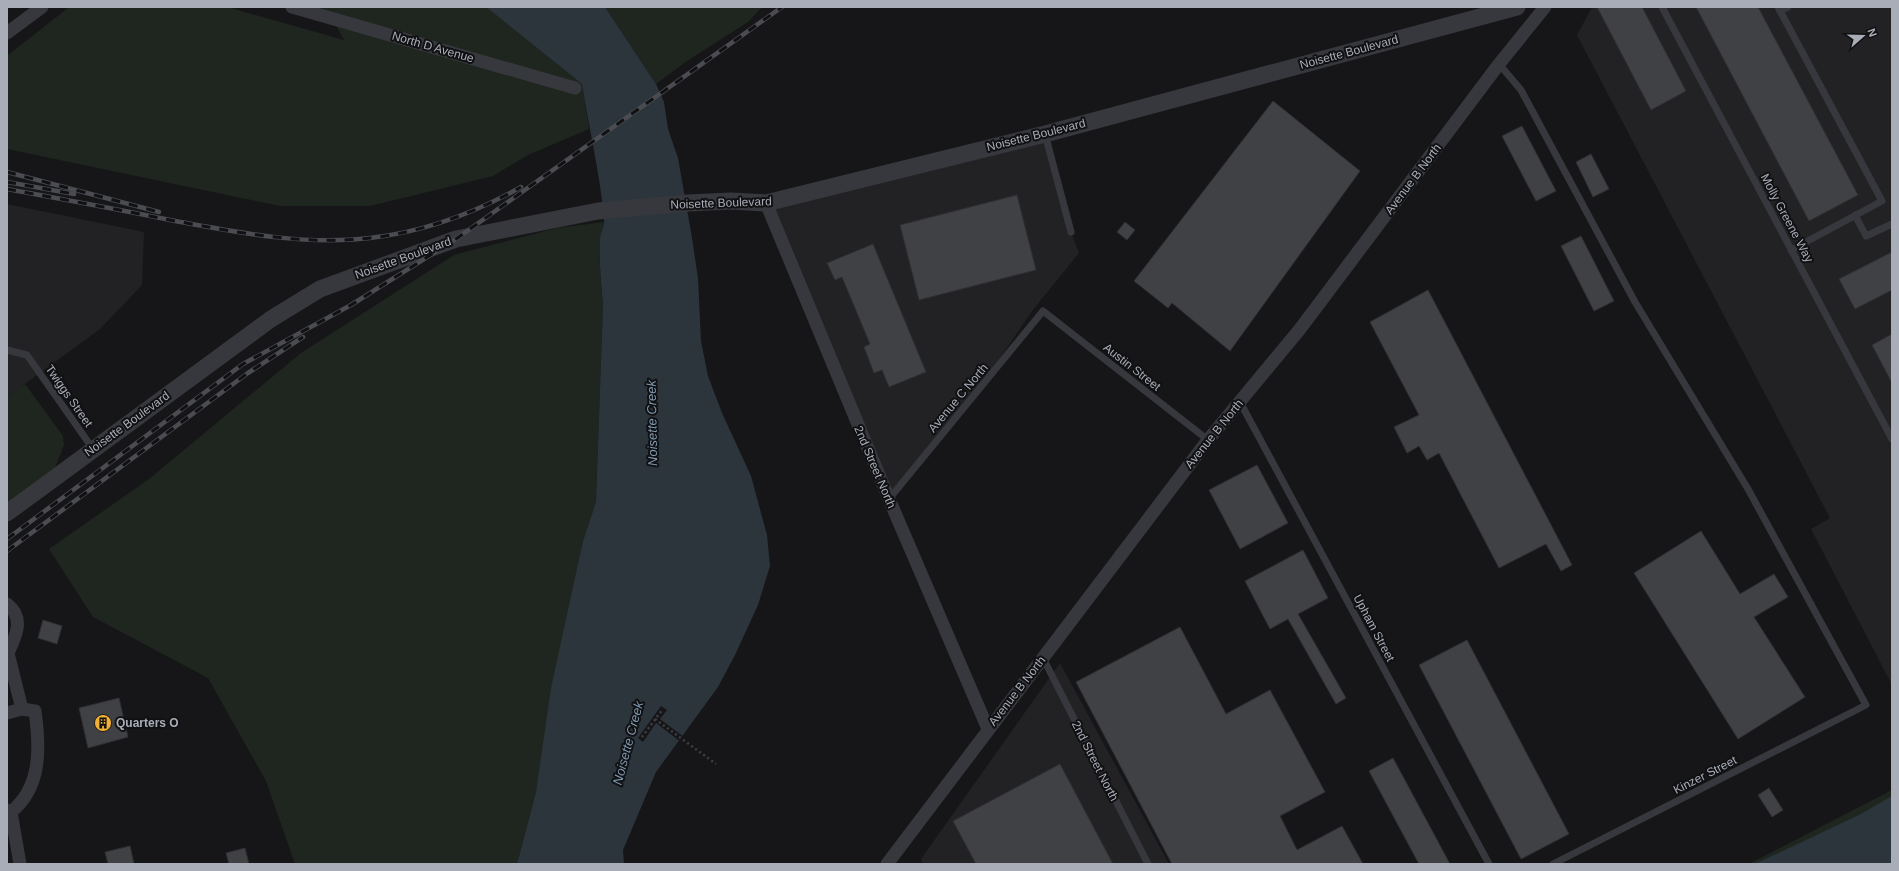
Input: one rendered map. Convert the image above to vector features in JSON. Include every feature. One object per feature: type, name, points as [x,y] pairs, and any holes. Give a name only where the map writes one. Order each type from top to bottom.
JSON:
[{"type":"street","points":[[7,33],[42,7]]},
{"type":"street","name":"North D Avenue","points":[[292,7],[575,88]]},
{"type":"street","name":"Noisette Boulevard","points":[[7,513],[271,319],[320,289],[456,239],[598,211],[688,203],[731,201],[766,203],[1045,134],[1517,7]]},
{"type":"street","name":"Avenue B North","points":[[886,864],[1208,440],[1300,329],[1499,64],[1545,7]]},
{"type":"street","name":"2nd Street North","points":[[766,203],[888,498],[988,729]]},
{"type":"street","points":[[7,604],[14,610],[18,619],[16,631],[7,653],[22,709]]},
{"type":"street","points":[[7,713],[22,709],[35,712],[40,744],[37,764],[29,789],[22,804],[9,811],[20,864]]},
{"type":"lane","name":"Molly Greene Way","points":[[1662,7],[1892,439]]},
{"type":"lane","points":[[1788,7],[1779,9],[1882,201],[1791,250]]},
{"type":"lane","name":"Kinzer Street","points":[[1499,64],[1521,90],[1635,302],[1748,488],[1866,704],[1553,864]]},
{"type":"lane","points":[[1045,134],[1071,232]]},
{"type":"lane","points":[[1855,215],[1866,236],[1892,224]]},
{"type":"lane","name":"Avenue C North","points":[[888,498],[1042,311]]},
{"type":"lane","name":"Austin Street","points":[[1042,311],[1208,440]]},
{"type":"lane","name":"Twiggs Street","points":[[7,350],[27,355],[93,449]]},
{"type":"lane","name":"Upham Street","points":[[1240,402],[1489,864]]},
{"type":"lane","name":"2nd Street North","points":[[1043,658],[1148,864]]},
{"type":"path","points":[[642,737],[662,710]]},
{"type":"path","points":[[655,719],[716,764]]},
{"type":"shaded area","points":[[69,7],[227,7],[344,40],[330,14],[312,7],[486,7],[582,84],[589,129],[528,155],[493,176],[370,206],[280,206],[7,149],[7,56]]},
{"type":"shaded area","points":[[605,7],[762,7],[748,22],[687,61],[656,84]]},
{"type":"shaded area","points":[[1592,7],[1892,7],[1892,685],[1811,529],[1830,518],[1577,35]]},
{"type":"shaded area","points":[[1045,134],[1071,232],[1079,253],[1032,311],[974,396],[889,499],[766,203]]},
{"type":"shaded area","points":[[7,204],[144,232],[142,285],[100,329],[7,397]]},
{"type":"shaded area","points":[[604,222],[600,242],[600,273],[603,304],[596,502],[583,541],[536,792],[517,864],[295,864],[266,781],[208,678],[93,617],[49,549],[149,479],[301,353],[454,255],[557,228]]},
{"type":"shaded area","points":[[25,384],[63,436],[64,445],[55,468],[7,504],[7,397]]},
{"type":"shaded area","points":[[1060,663],[1169,864],[923,864],[921,859]]},
{"type":"shaded area","points":[[1892,790],[1892,830],[1808,864],[1749,864]]},
{"type":"water","name":"Noisette Creek","points":[[486,7],[605,7],[656,84],[664,102],[668,129],[678,158],[698,278],[701,341],[708,376],[722,413],[751,476],[767,535],[770,566],[758,605],[735,655],[718,687],[656,772],[623,850],[624,864],[517,864],[536,792],[551,688],[583,541],[596,502],[603,304],[600,272],[600,237],[604,222],[600,185],[582,84]]},
{"type":"water","points":[[1892,796],[1892,864],[1755,864],[1861,814]]},
{"type":"pier","points":[[661,706],[667,710],[660,719],[684,737],[681,742],[656,723],[643,742],[638,738]]},
{"type":"building","points":[[1597,7],[1642,7],[1686,91],[1651,110]]},
{"type":"building","points":[[1696,7],[1758,7],[1858,195],[1809,221]]},
{"type":"building","points":[[1273,101],[1360,171],[1230,351],[1172,303],[1168,308],[1134,281]]},
{"type":"building","points":[[1522,126],[1556,191],[1536,201],[1502,136]]},
{"type":"building","points":[[1591,154],[1609,189],[1593,197],[1576,162]]},
{"type":"building","points":[[1017,195],[1036,270],[919,300],[900,225]]},
{"type":"building","points":[[1125,222],[1135,230],[1127,240],[1117,232]]},
{"type":"building","points":[[1581,236],[1614,301],[1594,311],[1561,246]]},
{"type":"building","points":[[873,244],[926,372],[889,387],[882,370],[874,373],[864,347],[870,344],[842,277],[835,280],[827,263]]},
{"type":"building","points":[[1892,252],[1892,290],[1855,309],[1839,279]]},
{"type":"building","points":[[1428,290],[1572,565],[1561,571],[1546,544],[1499,568],[1439,453],[1427,460],[1419,446],[1407,453],[1394,427],[1419,415],[1370,322]]},
{"type":"building","points":[[1892,334],[1892,383],[1872,345]]},
{"type":"building","points":[[1257,465],[1288,523],[1240,549],[1209,490]]},
{"type":"building","points":[[1701,531],[1740,594],[1774,574],[1788,597],[1754,617],[1805,697],[1738,739],[1634,573]]},
{"type":"building","points":[[1303,550],[1328,598],[1298,614],[1346,698],[1336,704],[1288,619],[1270,629],[1245,581]]},
{"type":"building","points":[[43,620],[62,626],[57,644],[38,638]]},
{"type":"building","points":[[1180,627],[1226,714],[1270,690],[1325,792],[1280,816],[1297,850],[1342,826],[1363,864],[1172,864],[1076,682]]},
{"type":"building","points":[[1467,640],[1569,834],[1521,859],[1419,665]]},
{"type":"building","name":"Quarters O","points":[[119,698],[128,737],[88,748],[79,708]]},
{"type":"building","points":[[1393,758],[1450,864],[1419,864],[1369,771]]},
{"type":"building","points":[[1060,764],[1113,864],[976,864],[953,821]]},
{"type":"building","points":[[1769,788],[1783,810],[1772,817],[1758,795]]},
{"type":"building","points":[[130,846],[134,864],[108,864],[105,852]]},
{"type":"building","points":[[245,848],[249,864],[229,864],[226,853]]},
{"type":"railway","points":[[7,539],[243,364],[351,305],[456,239],[782,7]]},
{"type":"railway","points":[[7,172],[159,212]]},
{"type":"railway","points":[[7,182],[74,194]]},
{"type":"railway","points":[[7,189],[245,233],[295,239],[345,240],[390,235],[429,226],[467,213],[521,187]]},
{"type":"railway","points":[[7,551],[248,373],[303,337]]},
{"type":"place","name":"Quarters O","points":[[103,723]]}]
